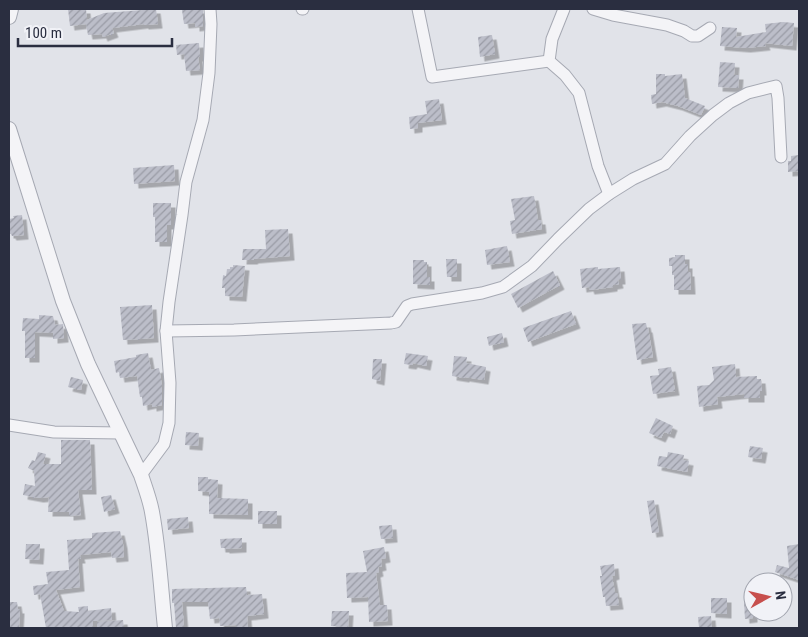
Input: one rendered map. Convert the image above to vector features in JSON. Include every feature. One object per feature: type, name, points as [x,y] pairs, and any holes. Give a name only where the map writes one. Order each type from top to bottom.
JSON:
[{"type":"street","points":[[9,17],[11,9]]},
{"type":"street","points":[[141,475],[164,444],[169,423],[170,384],[166,331],[186,182],[203,120],[209,73],[210,9]]},
{"type":"street","points":[[418,9],[432,77],[549,60]]},
{"type":"street","points":[[549,60],[552,39],[564,9]]},
{"type":"street","points":[[593,9],[613,15],[667,25],[692,36],[698,36],[710,28]]},
{"type":"street","points":[[549,60],[565,75],[579,93],[598,166],[609,194]]},
{"type":"street","points":[[166,331],[390,323],[396,322],[407,306],[412,304],[482,294],[503,287],[532,266],[589,209],[633,179],[665,164],[690,136],[713,115],[730,103],[748,94],[776,86],[781,157]]},
{"type":"street","points":[[9,129],[64,301],[88,364],[141,475],[152,510],[165,628]]},
{"type":"street","points":[[9,425],[54,432],[121,433]]},
{"type":"building","points":[[68,9],[86,9],[87,20],[104,13],[156,9],[158,24],[112,28],[114,33],[103,37],[102,34],[88,35],[86,24],[70,26]]},
{"type":"building","points":[[203,9],[203,26],[195,27],[195,23],[184,24],[182,10]]},
{"type":"building","points":[[794,23],[792,46],[765,43],[766,46],[746,48],[720,46],[722,27],[737,28],[736,37],[766,32],[765,24]]},
{"type":"building","points":[[492,35],[495,54],[480,57],[478,37]]},
{"type":"building","points":[[199,43],[200,57],[198,57],[200,70],[186,71],[184,54],[177,55],[176,45]]},
{"type":"building","points":[[720,62],[735,63],[734,75],[739,75],[738,88],[718,87]]},
{"type":"building","points":[[656,74],[665,74],[665,76],[682,74],[685,98],[705,106],[701,115],[662,102],[652,104],[651,95],[656,94]]},
{"type":"building","points":[[439,99],[442,120],[418,123],[418,128],[410,129],[409,117],[427,114],[425,101]]},
{"type":"building","points":[[799,155],[799,171],[788,172],[788,161],[791,161],[791,156]]},
{"type":"building","points":[[174,165],[175,181],[134,184],[133,168]]},
{"type":"building","points":[[534,196],[538,220],[541,220],[542,229],[512,234],[510,221],[515,220],[511,199]]},
{"type":"building","points":[[153,203],[171,203],[171,225],[167,225],[167,242],[155,242]]},
{"type":"building","points":[[22,215],[24,235],[12,236],[9,234],[9,219],[14,218],[13,216]]},
{"type":"building","points":[[288,229],[290,256],[242,260],[243,249],[266,249],[265,230]]},
{"type":"building","points":[[507,246],[510,262],[487,265],[485,250]]},
{"type":"building","points":[[675,255],[685,255],[685,264],[688,264],[688,272],[690,272],[691,290],[674,290],[674,275],[672,275],[672,266],[669,266],[669,258],[675,257]]},
{"type":"building","points":[[446,259],[457,259],[457,277],[447,277]]},
{"type":"building","points":[[413,260],[424,260],[424,262],[427,262],[427,277],[430,277],[430,285],[413,284]]},
{"type":"building","points":[[233,265],[245,266],[242,297],[225,296],[225,288],[222,288],[223,275],[226,276],[227,269],[233,267]]},
{"type":"building","points":[[598,267],[598,269],[620,267],[621,280],[618,280],[619,284],[613,285],[613,287],[590,290],[589,287],[582,288],[580,269]]},
{"type":"building","points":[[553,271],[560,285],[518,308],[511,294]]},
{"type":"building","points":[[152,305],[154,338],[123,340],[120,307]]},
{"type":"building","points":[[571,311],[576,324],[528,342],[523,328]]},
{"type":"building","points":[[39,315],[53,316],[55,325],[63,324],[64,338],[53,339],[53,333],[35,332],[35,358],[25,358],[25,331],[22,331],[23,318],[39,319]]},
{"type":"building","points":[[646,323],[653,357],[637,360],[632,324]]},
{"type":"building","points":[[502,333],[504,342],[489,346],[487,337]]},
{"type":"building","points":[[148,353],[151,370],[159,368],[162,386],[162,405],[152,407],[152,404],[143,406],[137,376],[120,378],[119,372],[116,373],[114,361]]},
{"type":"building","points":[[406,353],[428,356],[426,366],[413,363],[412,365],[404,364]]},
{"type":"building","points":[[454,356],[467,357],[466,363],[486,367],[484,380],[452,376]]},
{"type":"building","points":[[373,359],[382,359],[380,381],[372,379]]},
{"type":"building","points":[[735,364],[736,377],[757,376],[757,379],[761,379],[762,391],[760,391],[760,398],[744,398],[744,394],[717,397],[718,404],[699,407],[697,386],[709,385],[714,380],[712,367]]},
{"type":"building","points":[[671,367],[675,391],[653,394],[650,376],[659,375],[658,369]]},
{"type":"building","points":[[71,377],[83,380],[81,390],[68,387]]},
{"type":"building","points":[[656,418],[673,426],[670,434],[664,432],[661,438],[649,433]]},
{"type":"building","points":[[186,432],[199,433],[198,446],[185,445]]},
{"type":"building","points":[[61,440],[90,440],[92,490],[78,490],[81,515],[69,516],[69,512],[48,512],[49,497],[39,498],[23,495],[25,484],[35,486],[34,471],[28,468],[32,460],[35,461],[38,452],[46,454],[43,464],[61,464]]},
{"type":"building","points":[[750,446],[763,448],[761,459],[748,457]]},
{"type":"building","points":[[668,452],[684,455],[683,460],[689,461],[687,472],[657,466],[659,456],[667,457]]},
{"type":"building","points":[[198,477],[218,480],[217,498],[248,499],[248,515],[209,514],[209,492],[198,491]]},
{"type":"building","points":[[111,495],[115,509],[104,512],[101,497]]},
{"type":"building","points":[[654,500],[659,532],[652,533],[647,501]]},
{"type":"building","points":[[258,511],[277,511],[277,524],[258,524]]},
{"type":"building","points":[[188,517],[189,528],[168,530],[167,519]]},
{"type":"building","points":[[392,525],[393,538],[381,539],[379,526]]},
{"type":"building","points":[[120,531],[124,557],[112,558],[111,552],[80,555],[81,559],[78,559],[80,587],[56,590],[64,611],[79,612],[78,607],[88,606],[88,611],[111,608],[112,620],[93,621],[93,628],[46,628],[40,594],[34,595],[33,586],[48,584],[46,572],[69,570],[67,540],[92,538],[92,533]]},
{"type":"building","points":[[242,538],[242,548],[221,548],[220,539]]},
{"type":"building","points":[[26,544],[40,544],[39,560],[25,559]]},
{"type":"building","points":[[799,544],[799,580],[793,578],[793,572],[775,572],[777,565],[789,568],[787,546]]},
{"type":"building","points":[[384,547],[386,558],[381,559],[382,566],[378,567],[379,572],[376,573],[380,605],[387,605],[388,621],[369,622],[368,597],[347,598],[346,573],[367,572],[363,551]]},
{"type":"building","points":[[614,564],[615,575],[612,576],[619,605],[606,606],[605,597],[603,597],[600,566]]},
{"type":"building","points":[[246,587],[247,595],[262,594],[264,614],[247,616],[248,628],[236,628],[236,625],[220,626],[219,618],[210,619],[208,602],[182,602],[184,628],[176,628],[172,589]]},
{"type":"building","points":[[711,598],[727,598],[727,614],[711,613]]},
{"type":"building","points":[[9,602],[17,602],[18,609],[20,609],[19,628],[9,628]]},
{"type":"building","points":[[332,611],[349,611],[348,627],[331,626]]},
{"type":"building","points":[[711,616],[712,628],[699,628],[698,617]]},
{"type":"building","points":[[123,620],[124,628],[97,628],[97,622]]}]
